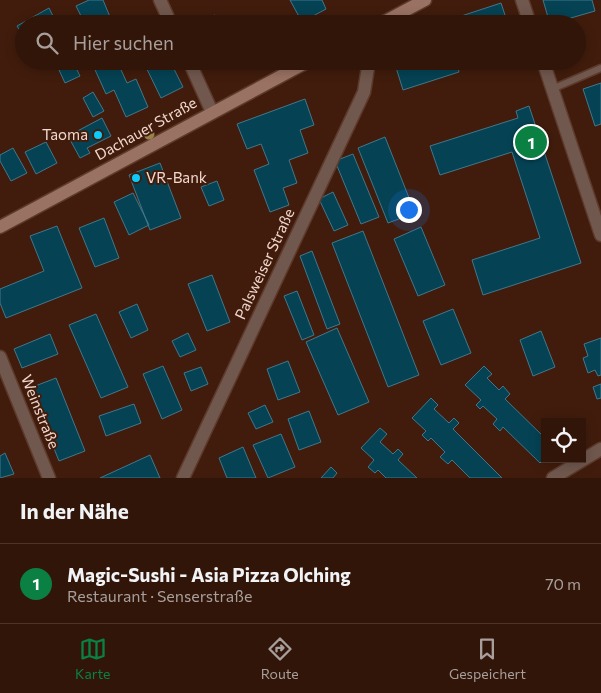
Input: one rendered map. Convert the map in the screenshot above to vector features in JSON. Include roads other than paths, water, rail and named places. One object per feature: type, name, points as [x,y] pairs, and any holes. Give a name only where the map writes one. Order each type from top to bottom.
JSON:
[{"type":"street","points":[[160,0],[167,15]]},
{"type":"street","points":[[397,15],[425,0]]},
{"type":"street","points":[[522,0],[527,15]]},
{"type":"street","points":[[193,70],[212,112]]},
{"type":"street","name":"Dachauer Straße","points":[[0,227],[292,70]]},
{"type":"street","name":"Palsweiser Straße","points":[[183,478],[364,92],[368,70]]},
{"type":"street","points":[[546,70],[601,235]]},
{"type":"street","name":"Weinstraße","points":[[0,357],[49,478]]},
{"type":"street","points":[[553,478],[601,449]]},
{"type":"lane","points":[[552,88],[601,68]]},
{"type":"place","name":"Taoma","points":[[98,135]]},
{"type":"place","name":"Magic-Sushi - Asia Pizza Olching","points":[[531,142]]},
{"type":"place","name":"VR-Bank","points":[[136,178]]}]
